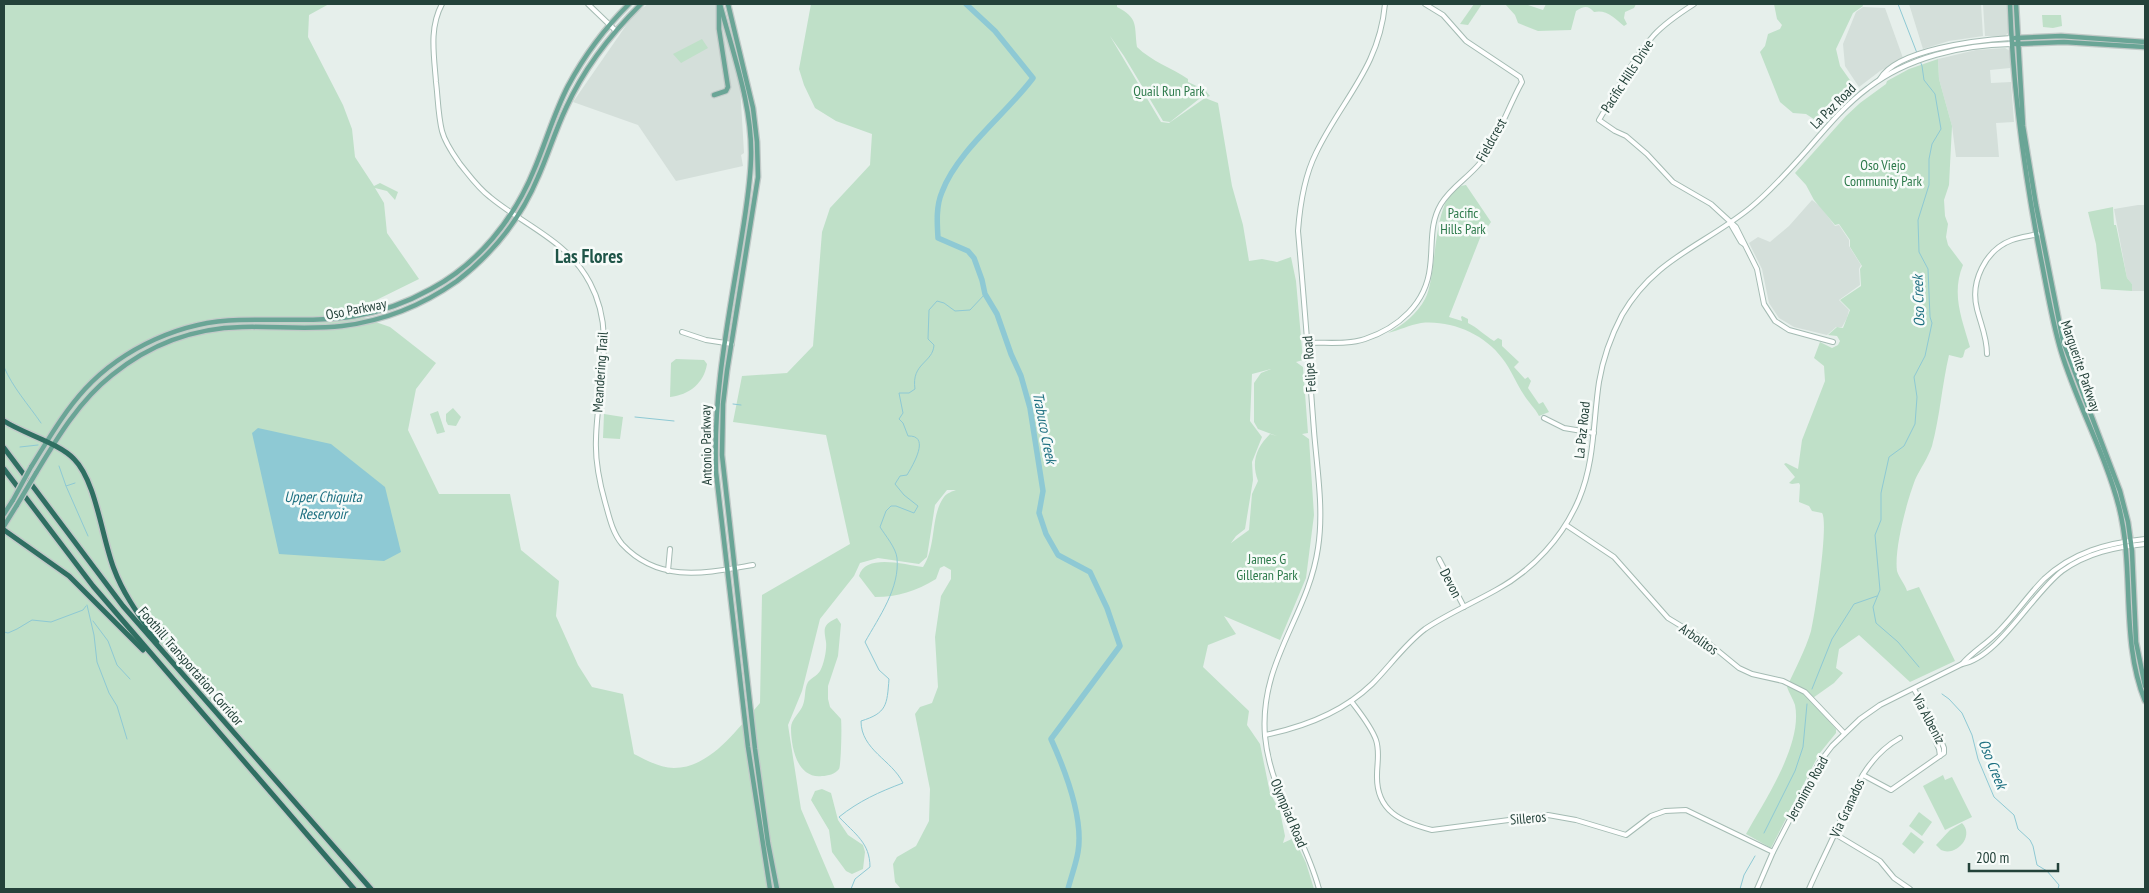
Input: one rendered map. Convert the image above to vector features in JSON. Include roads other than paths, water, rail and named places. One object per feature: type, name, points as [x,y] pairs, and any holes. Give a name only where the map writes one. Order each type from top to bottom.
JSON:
[{"type":"highway","points":[[4,421],[72,456],[83,469],[88,479],[113,568],[129,600],[169,658]]},
{"type":"highway","name":"Foothill Transportation Corridor","points":[[4,448],[123,606],[371,889]]},
{"type":"highway","name":"Foothill Transportation Corridor","points":[[4,468],[93,586],[202,715],[354,889]]},
{"type":"highway","points":[[4,530],[55,565],[90,597],[121,626],[202,715]]},
{"type":"main road","name":"Oso Parkway","points":[[4,514],[46,443],[76,400],[112,365],[159,338],[198,325],[230,320],[334,320],[360,316],[393,307],[439,285],[461,269],[485,247],[512,213],[534,171],[568,86],[609,25],[629,4]]},
{"type":"main road","name":"Oso Parkway","points":[[4,526],[72,417],[86,400],[117,372],[154,348],[176,338],[200,332],[241,327],[314,328],[369,321],[404,310],[437,294],[470,270],[494,247],[518,216],[539,177],[573,93],[594,58],[615,30],[641,4]]},
{"type":"main road","points":[[714,95],[726,91],[728,86],[719,28],[720,4]]},
{"type":"main road","name":"Antonio Parkway","points":[[720,4],[745,99],[751,154],[748,198],[716,404],[715,441],[718,488],[748,747],[770,889]]},
{"type":"main road","name":"Antonio Parkway","points":[[728,4],[754,108],[758,159],[754,208],[723,404],[723,475],[768,843],[777,889]]},
{"type":"main road","name":"Marguerite Parkway","points":[[2010,4],[2011,44],[2018,127],[2061,351],[2116,498],[2128,544],[2136,642],[2145,686]]},
{"type":"main road","name":"Marguerite Parkway","points":[[2016,4],[2023,126],[2039,234]]},
{"type":"main road","name":"La Paz Road","points":[[2011,38],[2062,36],[2145,42]]},
{"type":"main road","name":"La Paz Road","points":[[2011,44],[2064,42],[2145,47]]},
{"type":"main road","points":[[112,365],[117,372]]},
{"type":"main road","name":"Marguerite Parkway","points":[[2128,544],[2132,653],[2145,701]]},
{"type":"street","name":"Meandering Trail","points":[[442,4],[436,16],[434,32],[439,110],[444,137],[455,157],[475,182],[489,196],[562,247],[590,283],[604,325],[604,358],[596,439],[599,479],[608,515],[622,543],[638,558],[668,571],[689,573],[753,565]]},
{"type":"street","points":[[588,4],[615,30]]},
{"type":"street","name":"Felipe Road","points":[[1265,735],[1267,699],[1271,675],[1309,585],[1319,540],[1318,473],[1298,231],[1302,195],[1310,167],[1320,146],[1368,68],[1380,32],[1385,4]]},
{"type":"street","name":"Fieldcrest","points":[[1308,342],[1363,340],[1404,317],[1420,300],[1425,290],[1430,269],[1431,235],[1440,206],[1452,189],[1475,168],[1486,154],[1522,82],[1520,77],[1466,41],[1443,15],[1425,4]]},
{"type":"street","name":"Pacific Hills Drive","points":[[1694,4],[1678,14],[1654,35],[1630,68],[1599,120],[1634,143],[1673,182],[1711,204],[1730,222]]},
{"type":"street","name":"La Paz Road","points":[[1880,79],[1883,73],[1928,52],[1962,42],[2011,38]]},
{"type":"street","name":"La Paz Road","points":[[1265,735],[1292,730],[1351,701],[1369,687],[1423,631],[1518,576],[1544,553],[1566,524],[1586,481],[1603,360],[1613,332],[1645,284],[1664,265],[1730,222],[1766,194],[1845,108],[1880,79],[1930,57],[1964,48],[2011,44]]},
{"type":"street","points":[[1730,222],[1757,269],[1763,301],[1771,317],[1790,330],[1833,342]]},
{"type":"street","points":[[1987,354],[1987,340],[1975,299],[1975,288],[1982,268],[1995,251],[2005,244],[2012,240],[2039,234]]},
{"type":"street","points":[[682,332],[732,344]]},
{"type":"street","points":[[1544,418],[1564,428],[1594,433]]},
{"type":"street","name":"Arbolitos","points":[[1566,524],[1614,557],[1668,618],[1706,641],[1739,668],[1752,674],[1782,681],[1804,692],[1844,733]]},
{"type":"street","name":"Jeronimo Road","points":[[1757,889],[1773,852],[1819,763],[1844,733],[1880,705],[1962,664],[1972,663],[1989,649],[2061,572],[2094,554],[2145,539]]},
{"type":"street","name":"Jeronimo Road","points":[[2128,544],[2145,544]]},
{"type":"street","points":[[668,571],[670,549]]},
{"type":"street","name":"Devon","points":[[1439,559],[1464,607]]},
{"type":"street","name":"Via Albeniz","points":[[1863,775],[1891,790],[1945,752],[1940,737],[1914,689]]},
{"type":"street","name":"Via Albeniz","points":[[1914,689],[1939,749],[1940,756]]},
{"type":"street","name":"Silleros","points":[[1351,701],[1372,730],[1376,740],[1378,751],[1377,786],[1385,806],[1398,817],[1414,825],[1432,830],[1548,815],[1576,820],[1626,835],[1651,816],[1665,811],[1686,810],[1773,852]]},
{"type":"street","name":"Olympiad Road","points":[[1265,735],[1273,777],[1306,851],[1318,889]]},
{"type":"street","points":[[1935,739],[1940,737]]},
{"type":"street","name":"Via Granados","points":[[1809,889],[1863,775],[1876,757],[1890,744],[1900,738]]},
{"type":"street","points":[[1835,834],[1880,861],[1894,878],[1910,889]]},
{"type":"water","name":"Upper Chiquita Reservoir","points":[[258,428],[331,444],[385,487],[401,552],[384,561],[279,554],[252,433]]},
{"type":"waterway","name":"Trabuco Creek","points":[[966,4],[995,31],[1033,78],[971,147],[949,177],[942,192],[938,208],[938,238],[968,251],[974,258],[985,294],[997,314],[1021,376],[1030,408],[1043,491],[1039,513],[1046,534],[1058,555],[1090,572],[1107,608],[1120,646],[1051,739],[1072,794],[1078,824],[1078,852],[1068,889]]},
{"type":"waterway","name":"Oso Creek","points":[[1898,4],[1922,66],[1924,80],[1935,94],[1941,129],[1932,144],[1929,159],[1929,185],[1918,220],[1919,252],[1928,269],[1930,317],[1932,323],[1925,356],[1914,377],[1917,397],[1915,424],[1904,446],[1889,457],[1881,493],[1881,520],[1875,535],[1880,590],[1873,607],[1876,623],[1898,642],[1919,667]]},
{"type":"waterway","points":[[851,889],[855,879],[870,867],[869,859],[860,839],[839,817],[870,797],[903,783],[866,740],[862,731],[861,721],[876,715],[884,707],[889,679],[879,670],[865,642],[892,591],[897,569],[895,550],[880,527],[886,511],[891,506],[914,513],[918,506],[904,495],[895,484],[900,476],[907,475],[916,458],[919,445],[915,437],[908,436],[903,423],[899,419],[903,413],[899,393],[909,393],[915,389],[916,374],[933,351],[934,345],[928,339],[929,310],[937,301],[944,303],[955,311],[970,310],[985,294]]},
{"type":"waterway","points":[[4,367],[16,389],[41,423]]},
{"type":"waterway","points":[[733,404],[741,405]]},
{"type":"waterway","points":[[635,417],[674,421]]},
{"type":"waterway","points":[[20,447],[38,445]]},
{"type":"waterway","points":[[59,466],[66,486],[75,483]]},
{"type":"waterway","points":[[66,486],[88,536]]},
{"type":"waterway","points":[[1812,689],[1832,639],[1854,604],[1877,596]]},
{"type":"waterway","points":[[87,605],[94,635],[97,662],[109,693],[117,706],[127,739]]},
{"type":"waterway","points":[[4,632],[8,633],[32,620],[51,622],[83,610],[86,606]]},
{"type":"waterway","points":[[93,621],[108,641],[117,665],[130,679]]},
{"type":"waterway","name":"Oso Creek","points":[[1942,694],[1962,713],[1972,735],[1978,759],[1994,797],[2014,815],[2018,829],[2030,840],[2033,846],[2037,865],[2047,871],[2059,885],[2058,889]]},
{"type":"waterway","points":[[1764,833],[1795,771],[1803,747],[1807,704]]},
{"type":"waterway","points":[[1740,889],[1744,875],[1755,856]]},
{"type":"district","name":"Las Flores","points":[[589,256]]},
{"type":"park label","name":"Quail Run Park","points":[[1169,91]]},
{"type":"park label","name":"Oso Viejo Community Park","points":[[1883,174]]},
{"type":"park label","name":"Pacific Hills Park","points":[[1463,222]]},
{"type":"park label","name":"James G Gilleran Park","points":[[1267,568]]}]
